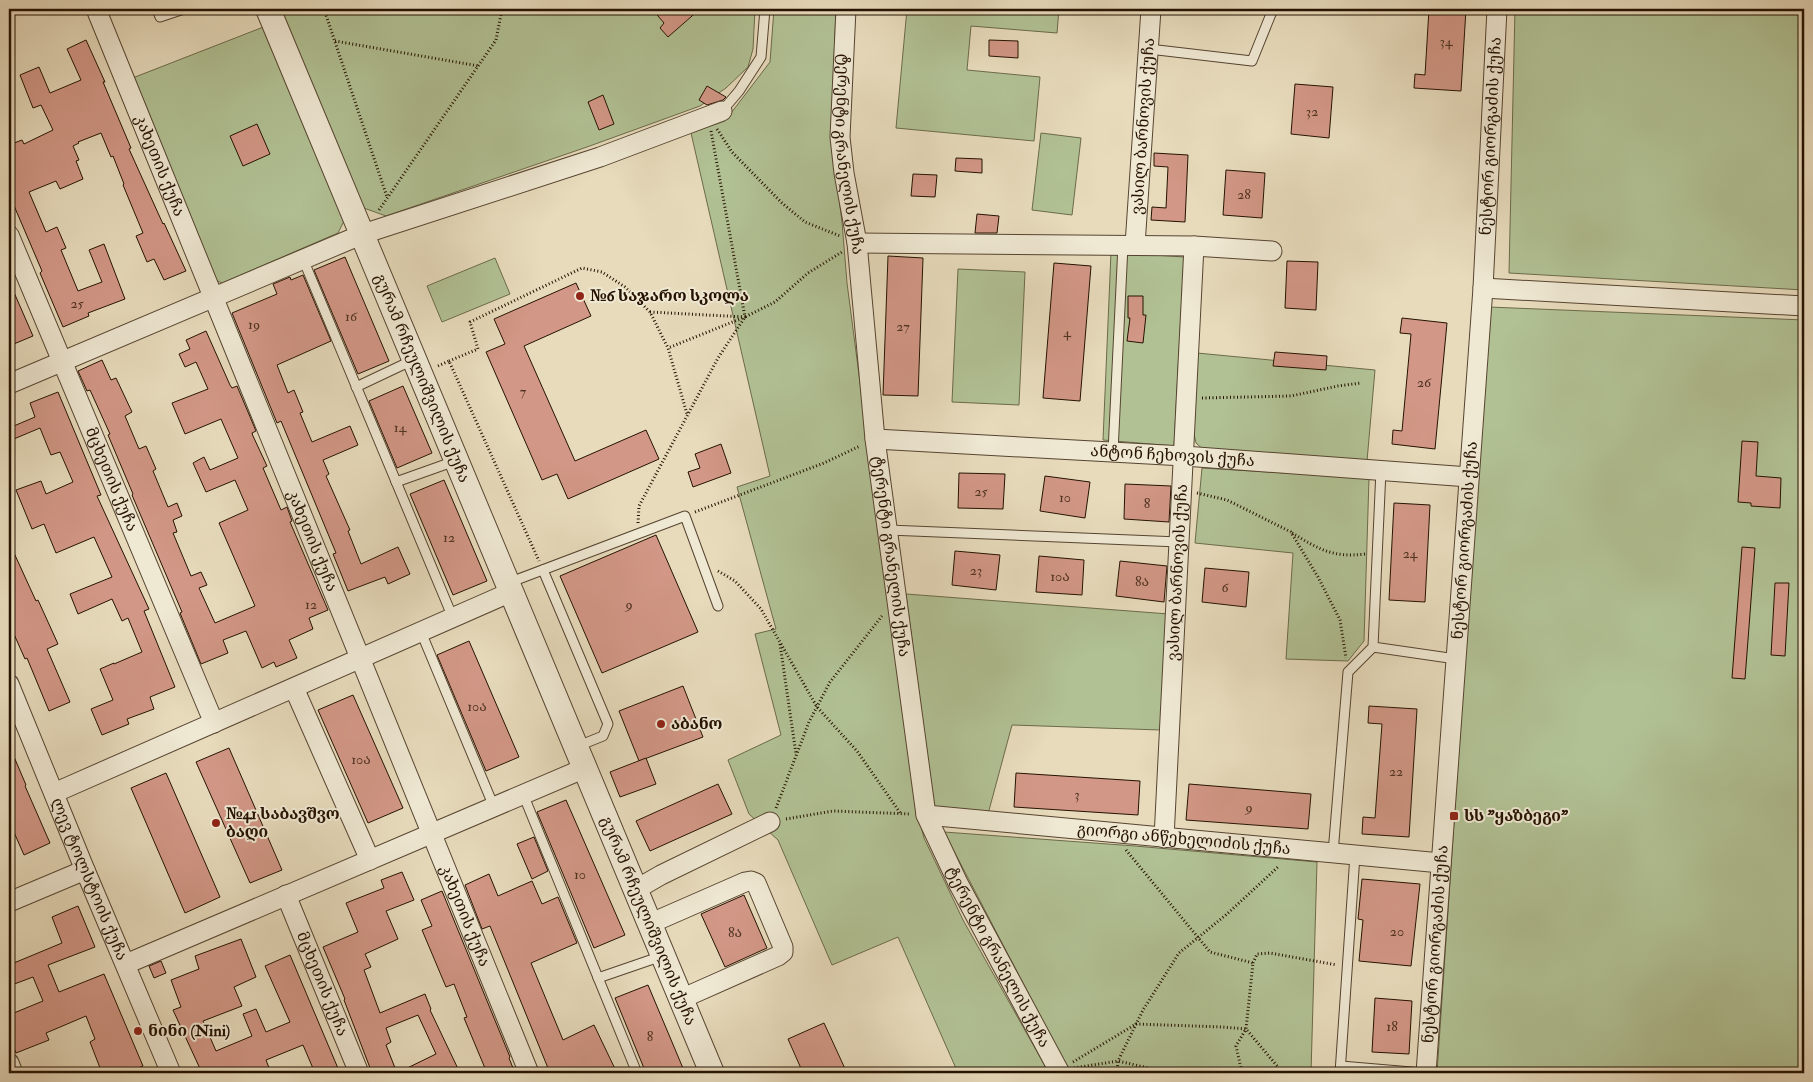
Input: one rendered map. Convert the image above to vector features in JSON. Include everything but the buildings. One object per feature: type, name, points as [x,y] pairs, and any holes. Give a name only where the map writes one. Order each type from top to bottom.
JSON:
[{"type":"street","name":"კახეთის ქუჩა","points":[[96,9],[528,1073]]},
{"type":"street","name":"გურამ რჩეულიშვილის ქუჩა","points":[[268,9],[635,890],[654,922],[663,956],[686,997],[712,1073]]},
{"type":"street","name":"ტერენტი გრანელის ქუჩა","points":[[846,9],[840,137],[844,173],[857,243],[875,439],[926,815],[958,883],[1060,1072]]},
{"type":"street","name":"ვასილ ბარნოვის ქუჩა","points":[[1129,245],[1149,49],[1151,9]]},
{"type":"street","name":"ნესტორ გიორგაძის ქუჩა","points":[[1425,1073],[1483,288],[1497,9]]},
{"type":"street","points":[[9,384],[363,234],[600,157],[715,114]]},
{"type":"street","name":"მცხეთის ქუჩა","points":[[9,235],[214,723]]},
{"type":"street","points":[[857,243],[1194,246],[1272,251]]},
{"type":"street","name":"ვასილ ბარნოვის ქუჩა","points":[[1164,838],[1194,246]]},
{"type":"street","points":[[1483,288],[1804,306]]},
{"type":"street","name":"ანტონ ჩეხოვის ქუჩა","points":[[875,439],[1184,456],[1469,476]]},
{"type":"street","points":[[54,793],[453,618],[509,588]]},
{"type":"street","name":"ლევ ტოლსტოის ქუჩა","points":[[9,684],[171,1073]]},
{"type":"street","points":[[294,688],[370,860]]},
{"type":"street","points":[[126,964],[523,794],[580,757]]},
{"type":"street","name":"გიორგი ანწეხელიძის ქუჩა","points":[[926,815],[1441,863]]},
{"type":"street","points":[[635,890],[661,875],[770,822]]},
{"type":"street","points":[[9,902],[85,870]]},
{"type":"street","points":[[751,881],[756,883],[783,947],[783,952],[778,956],[686,997],[654,922],[745,882],[751,881]]},
{"type":"street","name":"მცხეთის ქუჩა","points":[[286,895],[359,1073]]},
{"type":"street","points":[[9,1063],[13,1073]]},
{"type":"lane","points":[[157,9],[160,17],[184,9]]},
{"type":"lane","points":[[715,114],[739,91],[760,57],[765,9]]},
{"type":"lane","points":[[1149,49],[1252,61],[1273,9]]},
{"type":"lane","name":"ვასილ ბარნოვის ქუჩა","points":[[1113,452],[1129,245]]},
{"type":"lane","points":[[303,259],[453,618]]},
{"type":"lane","points":[[356,386],[418,366]]},
{"type":"lane","points":[[396,482],[457,460]]},
{"type":"lane","points":[[1333,853],[1348,672],[1373,647],[1381,470]]},
{"type":"lane","points":[[509,588],[543,570],[685,516],[718,606]]},
{"type":"lane","points":[[888,530],[1179,542]]},
{"type":"lane","points":[[543,570],[608,724],[604,736],[580,757]]},
{"type":"lane","points":[[421,632],[494,807]]},
{"type":"lane","points":[[1373,647],[1456,659]]},
{"type":"lane","points":[[523,794],[637,1073]]},
{"type":"lane","points":[[1355,855],[1341,1069],[1425,1073]]},
{"type":"lane","points":[[598,978],[663,956]]},
{"type":"path","points":[[324,9],[387,198],[496,40],[502,9]]},
{"type":"path","points":[[335,40],[478,66]]},
{"type":"path","points":[[715,114],[732,152],[782,203],[805,222],[857,243]]},
{"type":"path","points":[[637,534],[639,506],[718,358],[745,317],[715,114]]},
{"type":"path","points":[[668,348],[745,317],[775,302],[808,273],[857,243]]},
{"type":"path","points":[[418,366],[449,361],[478,349],[470,322],[582,268],[602,272],[625,287],[650,312],[668,348],[688,414]]},
{"type":"path","points":[[650,312],[745,317]]},
{"type":"path","points":[[449,361],[543,570]]},
{"type":"path","points":[[1186,398],[1291,396],[1361,383]]},
{"type":"path","points":[[685,516],[824,463],[875,439]]},
{"type":"path","points":[[1182,489],[1227,500],[1324,551],[1347,556],[1378,553]]},
{"type":"path","points":[[1291,532],[1318,576],[1340,620],[1348,672]]},
{"type":"path","points":[[701,561],[735,581],[761,609],[817,707],[857,751],[901,814]]},
{"type":"path","points":[[770,822],[809,722],[830,682],[897,597]]},
{"type":"path","points":[[779,641],[796,756]]},
{"type":"path","points":[[770,822],[834,811],[926,815]]},
{"type":"path","points":[[1112,833],[1210,952],[1253,962]]},
{"type":"path","points":[[1117,1073],[1118,1061],[1142,1010],[1179,953],[1226,914],[1296,849]]},
{"type":"path","points":[[1242,1073],[1236,1046],[1246,1029],[1253,962],[1257,954],[1270,953],[1347,966]]},
{"type":"path","points":[[1060,1072],[1136,1024],[1246,1029],[1283,1073]]},
{"type":"path","points":[[1060,1072],[1118,1061],[1170,1073]]},
{"type":"green space","points":[[277,9],[755,9],[753,49],[748,67],[726,88],[700,106],[386,216],[361,207],[284,16]]},
{"type":"green space","points":[[774,9],[836,9],[831,135],[842,222],[847,283],[915,803],[924,838],[963,920],[1049,1073],[958,1073],[898,937],[832,965],[778,840],[749,814],[728,760],[781,735],[755,634],[776,629],[737,487],[770,476],[691,133],[725,121],[770,62]]},
{"type":"green space","points":[[907,9],[1059,9],[1057,33],[971,26],[967,70],[1040,77],[1034,141],[896,128]]},
{"type":"green space","points":[[1515,9],[1804,9],[1804,290],[1509,273]]},
{"type":"green space","points":[[266,26],[344,221],[338,233],[222,283],[211,278],[130,79]]},
{"type":"green space","points":[[1041,133],[1081,138],[1072,215],[1032,210]]},
{"type":"green space","points":[[1111,252],[1184,257],[1174,446],[1103,440]]},
{"type":"green space","points":[[495,258],[510,294],[442,322],[427,286]]},
{"type":"green space","points":[[958,269],[1025,272],[1019,405],[952,402]]},
{"type":"green space","points":[[1489,307],[1804,320],[1804,970],[1802,1073],[1437,1073]]},
{"type":"green space","points":[[1197,353],[1375,370],[1367,461],[1205,451],[1196,443],[1194,434]]},
{"type":"green space","points":[[1202,468],[1369,478],[1364,641],[1348,661],[1286,659],[1293,553],[1195,543]]},
{"type":"green space","points":[[906,594],[1169,614],[1161,730],[1012,725],[988,814],[934,808]]},
{"type":"green space","points":[[944,832],[1317,862],[1311,1073],[1070,1073]]},
{"type":"place","name":"№6 საჯარო სკოლა","points":[[580,296]]},
{"type":"place","name":"აბანო","points":[[661,724]]},
{"type":"place","name":"სს \"ყაზბეგი\"","points":[[1454,816]]},
{"type":"place","name":"№41 საბავშვო ბაღი","points":[[216,823]]},
{"type":"place","name":"ნინი (Nini)","points":[[138,1031]]}]
